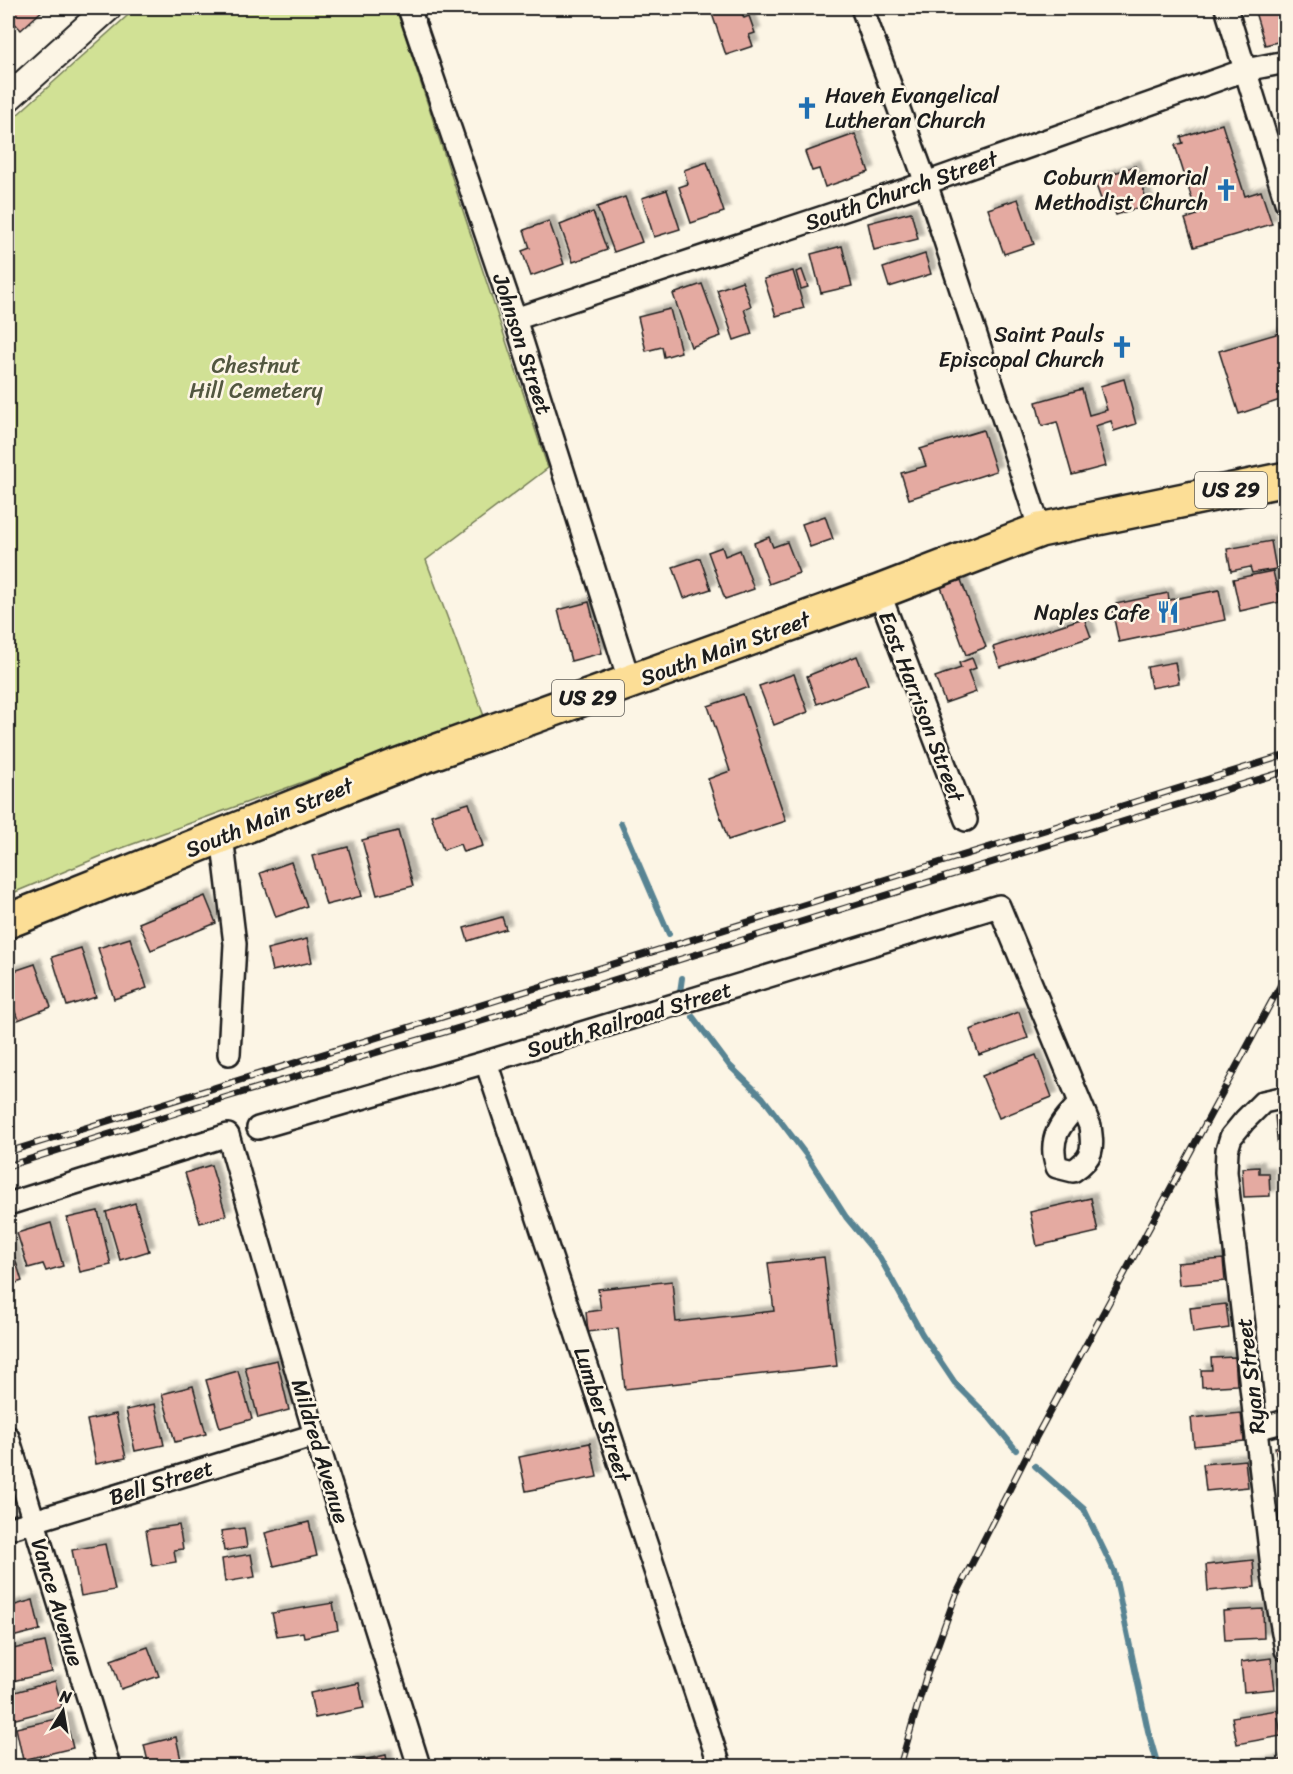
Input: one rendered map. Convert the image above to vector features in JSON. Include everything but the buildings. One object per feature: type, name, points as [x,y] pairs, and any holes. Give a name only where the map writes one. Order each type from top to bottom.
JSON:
[{"type":"main road","name":"South Main Street","points":[[8,921],[396,766],[879,592],[1040,530],[1286,479]]},
{"type":"street","points":[[8,98],[108,8]]},
{"type":"street","name":"Johnson Street","points":[[409,8],[515,319],[630,683]]},
{"type":"street","points":[[862,8],[926,183],[1040,530]]},
{"type":"street","points":[[1226,8],[1286,202]]},
{"type":"street","name":"South Church Street","points":[[515,319],[926,183],[1245,70],[1286,62]]},
{"type":"street","name":"East Harrison Street","points":[[879,592],[966,820]]},
{"type":"street","points":[[222,836],[235,944],[229,1054]]},
{"type":"street","name":"South Railroad Street","points":[[258,1128],[486,1062],[999,906],[1081,1107]]},
{"type":"street","name":"Lumber Street","points":[[486,1062],[720,1767]]},
{"type":"street","name":"Ryan Street","points":[[1286,1097],[1263,1102],[1231,1137],[1227,1150],[1226,1172],[1273,1576],[1286,1650]]},
{"type":"street","name":"Mildred Avenue","points":[[8,1204],[228,1135],[315,1435],[419,1767]]},
{"type":"street","points":[[1256,1429],[1286,1421]]},
{"type":"street","name":"Bell Street","points":[[8,1529],[315,1435]]},
{"type":"street","name":"Vance Avenue","points":[[8,1437],[109,1767]]},
{"type":"green space","name":"Chestnut Hill Cemetery","points":[[136,8],[396,8],[548,468],[426,560],[484,716],[111,852],[8,895],[8,123]]},
{"type":"waterway","points":[[621,823],[669,934]]},
{"type":"waterway","points":[[680,992],[682,978]]},
{"type":"waterway","points":[[693,1017],[729,1065],[763,1098],[807,1156],[846,1217],[880,1258],[922,1334],[955,1383],[990,1418],[1016,1450]]},
{"type":"waterway","points":[[1035,1466],[1084,1509],[1114,1571],[1148,1731],[1158,1766]]},
{"type":"railway","points":[[8,1152],[1286,755]]},
{"type":"railway","points":[[8,1166],[1286,771]]},
{"type":"railway","points":[[900,1766],[926,1677],[955,1597],[1035,1439],[1286,975]]},
{"type":"place","name":"Haven Evangelical Lutheran Church","points":[[807,108]]},
{"type":"place","name":"Coburn Memorial Methodist Church","points":[[1226,190]]},
{"type":"place","name":"Saint Pauls Episcopal Church","points":[[1122,347]]},
{"type":"place","name":"Naples Cafe","points":[[1168,612]]}]
